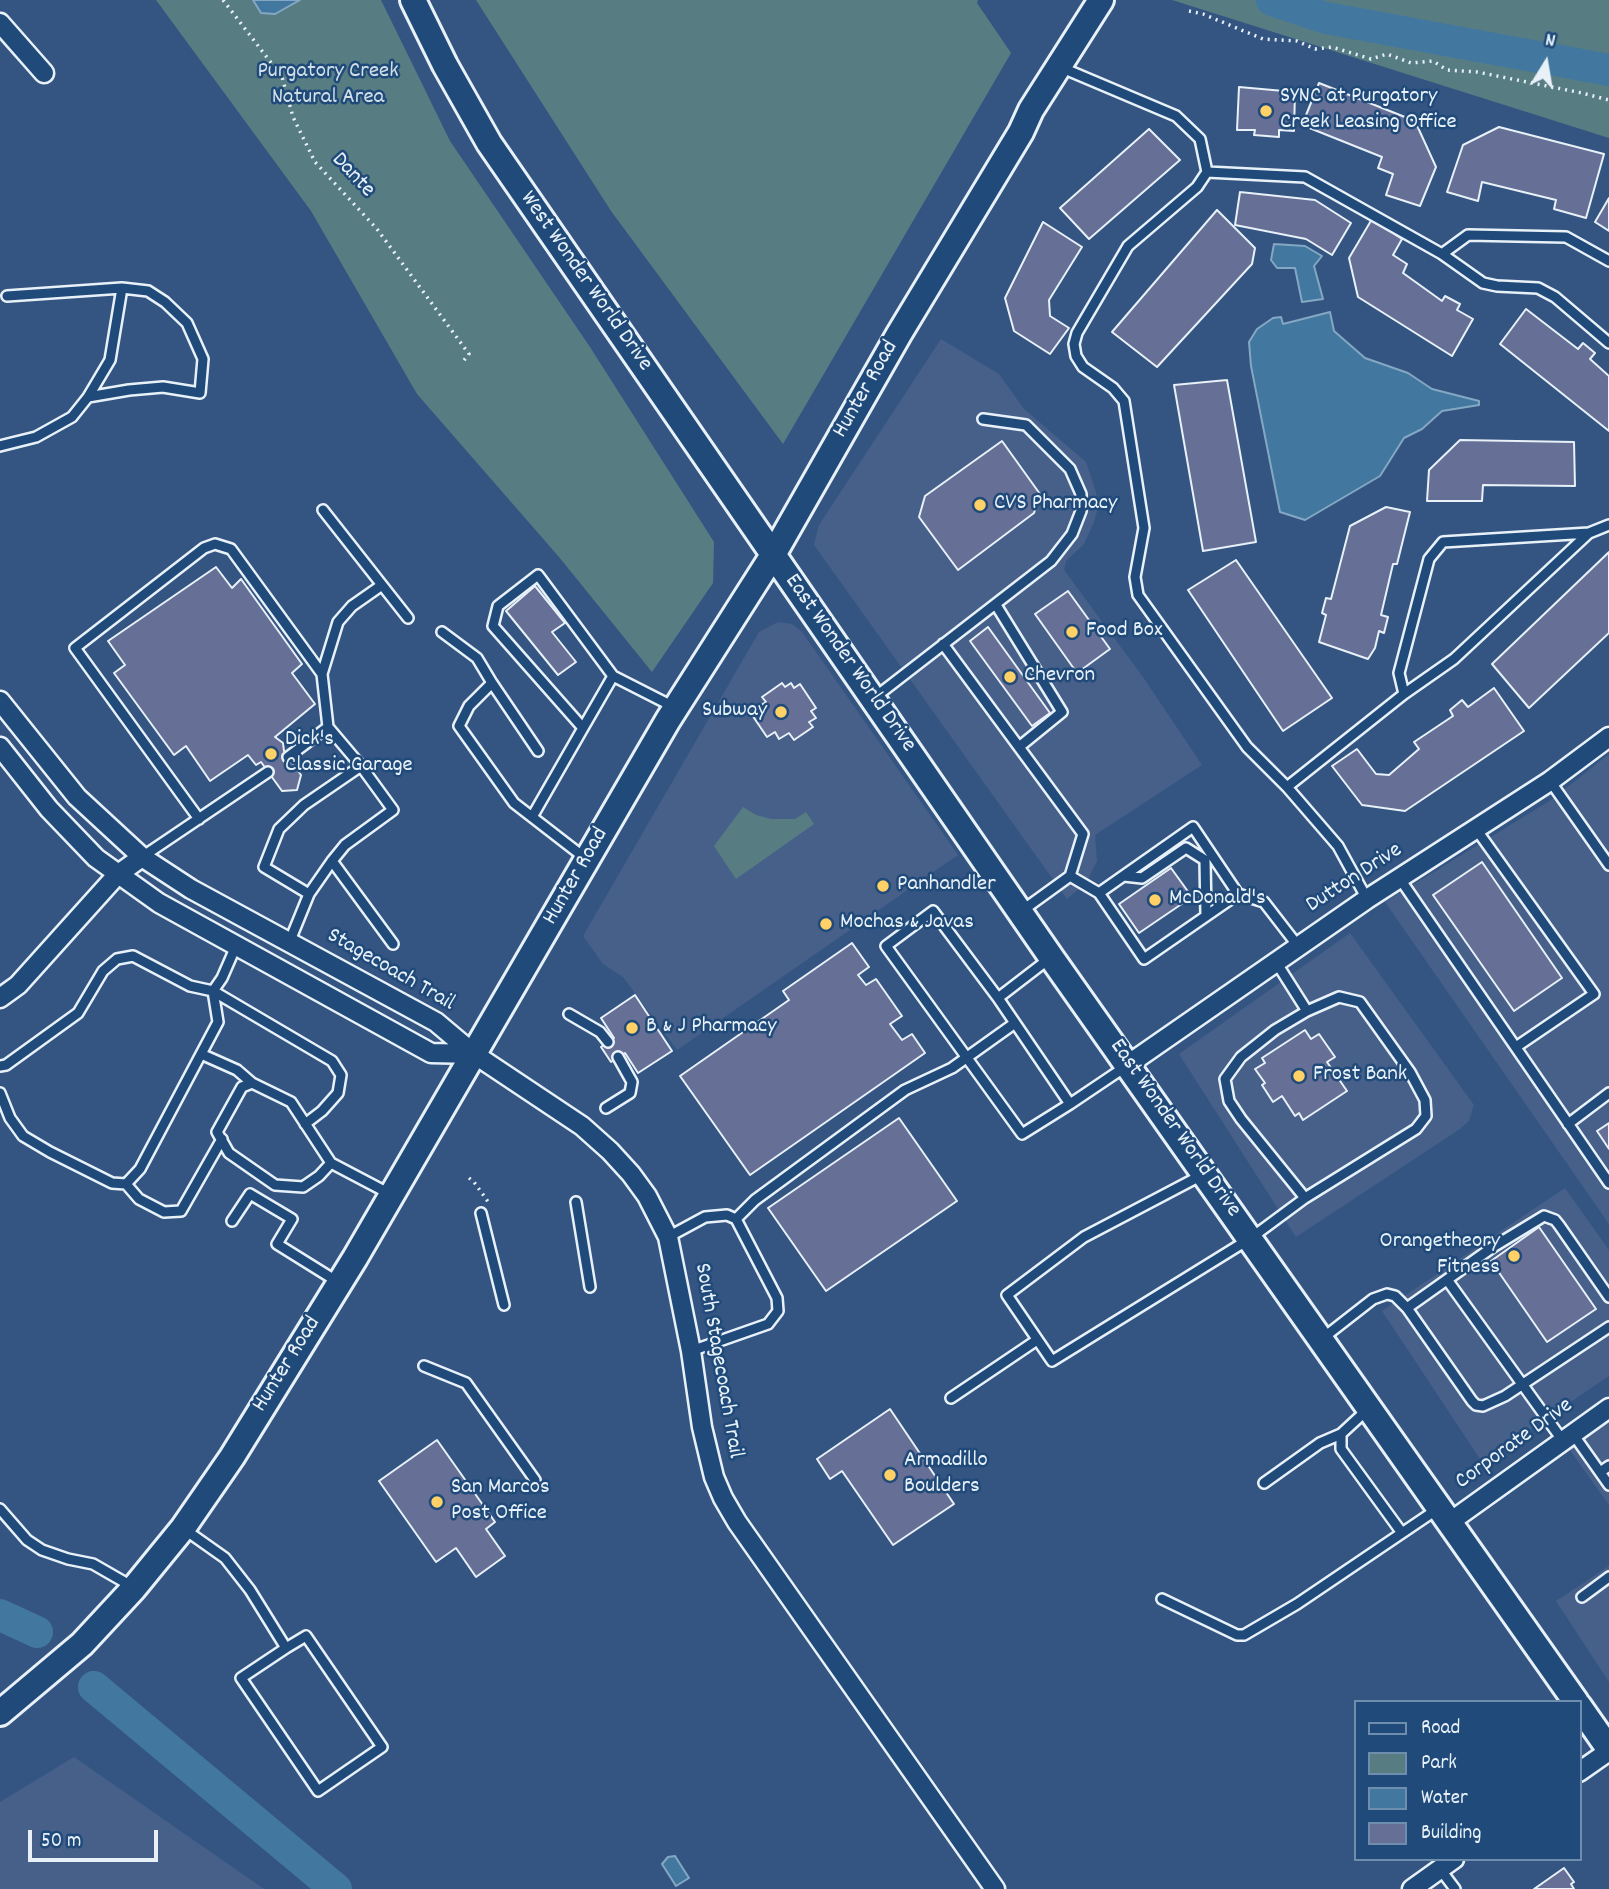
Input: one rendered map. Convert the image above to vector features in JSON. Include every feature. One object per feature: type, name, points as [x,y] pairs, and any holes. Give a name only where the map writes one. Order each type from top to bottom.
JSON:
[{"type":"main road","name":"West Wonder World Drive","points":[[413,0],[444,65],[489,144],[772,555]]},
{"type":"main road","name":"Hunter Road","points":[[0,1713],[82,1644],[134,1588],[183,1528],[232,1457],[340,1283],[675,708],[772,555],[900,334],[1101,0]]},
{"type":"main road","name":"East Wonder World Drive","points":[[772,555],[1051,957],[1129,1064],[1575,1700]]},
{"type":"main road","points":[[1581,1709],[1609,1750]]},
{"type":"street","points":[[0,23],[44,73]]},
{"type":"street","name":"Stagecoach Trail","points":[[0,701],[77,797],[142,857],[191,889],[436,1022],[474,1054]]},
{"type":"street","name":"Dutton Drive","points":[[1129,1064],[1298,946],[1550,780],[1609,737]]},
{"type":"street","points":[[0,747],[49,809],[96,858],[159,903],[432,1053],[474,1054]]},
{"type":"street","points":[[0,998],[18,985],[117,875],[142,857]]},
{"type":"street","name":"South Stagecoach Trail","points":[[474,1054],[582,1126],[610,1151],[647,1196],[668,1237],[691,1351],[702,1427],[714,1477],[723,1499],[995,1889]]},
{"type":"street","name":"Corporate Drive","points":[[1445,1515],[1568,1438],[1609,1408]]},
{"type":"street","points":[[1581,1771],[1609,1750]]},
{"type":"street","points":[[1412,1889],[1447,1864]]},
{"type":"lane","points":[[1059,66],[1176,116],[1200,139],[1207,172],[1197,187],[1128,246],[1077,332],[1074,344],[1076,356],[1083,368],[1114,388],[1124,401],[1144,528],[1135,577],[1138,595],[1247,747],[1287,787],[1338,846],[1367,899]]},
{"type":"lane","points":[[1207,172],[1305,177],[1442,254],[1483,283],[1538,288],[1609,343]]},
{"type":"lane","points":[[1442,254],[1468,235],[1566,237],[1609,261]]},
{"type":"lane","points":[[0,446],[36,437],[60,424],[72,417],[88,397],[110,360],[122,288]]},
{"type":"lane","points":[[7,296],[122,288],[148,290],[187,323],[203,359],[200,393],[163,387],[88,397]]},
{"type":"lane","points":[[873,699],[1051,561],[1072,534],[1081,511],[1081,495],[1070,469],[1026,425],[984,419]]},
{"type":"lane","points":[[323,510],[408,618]]},
{"type":"lane","points":[[1404,694],[1399,673],[1429,559],[1443,542],[1589,533],[1609,525]]},
{"type":"lane","points":[[1287,787],[1404,694],[1454,659],[1589,533]]},
{"type":"lane","points":[[199,819],[75,648],[204,548],[215,544],[231,549],[322,674]]},
{"type":"lane","points":[[583,728],[493,626],[498,606],[538,575],[613,676],[675,708]]},
{"type":"lane","points":[[289,943],[309,894],[332,860],[345,845],[393,810],[328,727],[322,674],[338,622],[352,606],[382,585]]},
{"type":"lane","points":[[996,605],[1062,712],[1019,747]]},
{"type":"lane","points":[[442,632],[477,657],[537,751]]},
{"type":"lane","points":[[943,644],[1083,834],[1070,876],[1021,911]]},
{"type":"lane","points":[[531,817],[613,676]]},
{"type":"lane","points":[[492,682],[469,706],[459,726],[513,803],[586,859]]},
{"type":"lane","points":[[288,757],[328,727]]},
{"type":"lane","points":[[309,894],[264,867],[279,829],[304,804],[361,766]]},
{"type":"lane","points":[[142,857],[268,772]]},
{"type":"lane","points":[[1550,780],[1609,865]]},
{"type":"lane","points":[[1099,893],[1193,827],[1238,894],[1264,901],[1298,946]]},
{"type":"lane","points":[[1476,829],[1594,994],[1516,1046]]},
{"type":"lane","points":[[1124,876],[1142,878],[1186,848],[1205,860],[1206,916]]},
{"type":"lane","points":[[332,860],[393,944]]},
{"type":"lane","points":[[1070,876],[1099,893],[1144,959],[1238,894]]},
{"type":"lane","points":[[1400,879],[1609,1183]]},
{"type":"lane","points":[[1070,1104],[998,998],[933,911],[886,946],[1022,1135],[1070,1104],[1129,1064]]},
{"type":"lane","points":[[126,1184],[140,1169],[218,1022],[213,991],[236,946]]},
{"type":"lane","points":[[0,1066],[6,1065],[78,1013],[103,971],[117,959],[133,956],[190,986],[213,991],[332,1061],[341,1075],[338,1093],[322,1111],[305,1124]]},
{"type":"lane","points":[[998,998],[1051,957]]},
{"type":"lane","points":[[1276,962],[1307,1011]]},
{"type":"lane","points":[[1205,1173],[1084,1237],[1007,1295],[1052,1361],[1251,1238],[1305,1198],[1416,1129],[1426,1116],[1426,1100],[1410,1072],[1360,1002],[1339,997],[1307,1011],[1275,1030],[1241,1057],[1225,1079],[1229,1101],[1241,1119],[1305,1198]]},
{"type":"lane","points":[[569,1014],[600,1032],[608,1042]]},
{"type":"lane","points":[[736,1219],[755,1200],[905,1090],[952,1068],[1015,1023]]},
{"type":"lane","points":[[201,1054],[237,1070],[252,1083],[291,1102],[331,1163],[391,1195]]},
{"type":"lane","points":[[606,1108],[630,1093],[632,1082],[618,1058]]},
{"type":"lane","points":[[252,1083],[242,1087],[217,1132],[229,1153],[275,1185],[303,1187],[331,1163]]},
{"type":"lane","points":[[0,1093],[10,1118],[23,1136],[113,1183],[126,1184],[139,1199],[164,1212],[181,1211],[222,1139]]},
{"type":"lane","points":[[1568,1124],[1609,1093]]},
{"type":"lane","points":[[232,1221],[250,1194],[292,1219],[277,1244],[340,1283]]},
{"type":"lane","points":[[576,1202],[590,1287]]},
{"type":"lane","points":[[481,1213],[504,1304]]},
{"type":"lane","points":[[668,1237],[705,1217],[727,1215],[736,1219],[777,1298],[778,1311],[768,1324],[691,1351]]},
{"type":"lane","points":[[1407,1308],[1493,1247],[1544,1216],[1555,1220],[1609,1297]]},
{"type":"lane","points":[[1448,1280],[1523,1385],[1609,1485]]},
{"type":"lane","points":[[1321,1339],[1373,1300],[1387,1294],[1395,1296],[1407,1308],[1476,1405],[1483,1406],[1523,1385],[1609,1327]]},
{"type":"lane","points":[[951,1398],[1037,1340]]},
{"type":"lane","points":[[424,1366],[466,1383],[535,1480]]},
{"type":"lane","points":[[1264,1483],[1320,1443],[1341,1434],[1370,1408]]},
{"type":"lane","points":[[1341,1434],[1341,1449],[1402,1533]]},
{"type":"lane","points":[[1600,1472],[1609,1466]]},
{"type":"lane","points":[[0,1509],[27,1540],[42,1550],[93,1564],[134,1588]]},
{"type":"lane","points":[[1161,1599],[1237,1635],[1244,1635],[1297,1604],[1402,1533],[1445,1515]]},
{"type":"lane","points":[[183,1528],[225,1558],[250,1590],[286,1648]]},
{"type":"lane","points":[[1582,1597],[1609,1577]]},
{"type":"lane","points":[[306,1636],[382,1747],[318,1791],[240,1678],[286,1648],[306,1636]]},
{"type":"lane","points":[[1447,1864],[1455,1889]]},
{"type":"path","name":"Dante","points":[[223,0],[282,77],[293,117],[315,162],[377,229],[469,354],[461,364]]},
{"type":"path","points":[[1189,11],[1203,13],[1263,39],[1297,41],[1315,48],[1332,47],[1371,59],[1387,54],[1411,63],[1433,61],[1447,70],[1477,72],[1609,100]]},
{"type":"path","points":[[469,1178],[489,1203]]},
{"type":"shaded area","points":[[941,339],[999,374],[1024,409],[1086,462],[1096,492],[1098,508],[1084,544],[1066,561],[1064,570],[1143,677],[1202,765],[1095,835],[1097,861],[1086,883],[1067,899],[814,545],[819,525]]},
{"type":"shaded area","points":[[778,622],[792,624],[802,632],[958,855],[677,1050],[623,977],[603,964],[583,936],[759,632]]},
{"type":"shaded area","points":[[1609,754],[1609,1224],[1385,902],[1551,800]]},
{"type":"shaded area","points":[[1350,933],[1474,1105],[1469,1121],[1460,1129],[1296,1237],[1179,1054]]},
{"type":"shaded area","points":[[1565,1188],[1609,1250],[1609,1376],[1482,1462],[1382,1311]]},
{"type":"shaded area","points":[[1609,1420],[1609,1505],[1569,1449]]},
{"type":"shaded area","points":[[1609,1566],[1609,1682],[1556,1601]]},
{"type":"shaded area","points":[[74,1757],[264,1889],[0,1889],[0,1802]]},
{"type":"green space","name":"Purgatory Creek Natural Area","points":[[156,0],[381,0],[450,141],[590,347],[714,542],[713,583],[652,672],[559,557],[417,394],[311,211]]},
{"type":"green space","points":[[476,0],[978,0],[977,3],[1011,53],[783,444],[611,211]]},
{"type":"green space","points":[[1172,0],[1609,0],[1609,138]]},
{"type":"green space","points":[[743,807],[756,815],[771,819],[795,819],[806,812],[814,824],[736,879],[714,846]]},
{"type":"water","points":[[253,0],[300,0],[275,14],[261,13]]},
{"type":"water","points":[[1274,244],[1305,246],[1322,256],[1314,266],[1323,299],[1302,302],[1295,268],[1277,268],[1271,260]]},
{"type":"water","points":[[1330,312],[1334,331],[1365,358],[1408,373],[1432,389],[1479,401],[1479,405],[1442,411],[1422,429],[1404,438],[1380,476],[1305,520],[1280,512],[1251,366],[1249,342],[1257,329],[1273,318],[1281,317],[1283,324]]},
{"type":"water","points":[[675,1856],[689,1878],[676,1886],[662,1864],[668,1857]]},
{"type":"building","points":[[1319,83],[1415,121],[1436,167],[1420,206],[1386,195],[1393,174],[1378,168],[1382,157],[1302,125]]},
{"type":"building","name":"SYNC at Purgatory Creek Leasing Office","points":[[1239,87],[1295,92],[1294,131],[1279,130],[1279,137],[1254,135],[1255,130],[1237,130]]},
{"type":"building","points":[[1499,127],[1604,154],[1586,218],[1554,209],[1556,200],[1482,182],[1478,201],[1447,192],[1463,145]]},
{"type":"building","points":[[1149,129],[1180,160],[1089,239],[1060,208]]},
{"type":"building","points":[[1240,192],[1315,200],[1351,223],[1332,255],[1306,239],[1235,225]]},
{"type":"building","points":[[1609,198],[1609,231],[1595,222]]},
{"type":"building","points":[[1217,210],[1255,248],[1252,264],[1157,367],[1112,332]]},
{"type":"building","points":[[1372,219],[1402,239],[1393,255],[1407,264],[1403,273],[1442,301],[1445,296],[1460,304],[1457,310],[1473,319],[1452,356],[1358,297],[1349,258]]},
{"type":"building","points":[[1043,222],[1082,247],[1049,300],[1050,316],[1069,328],[1050,354],[1014,331],[1005,298]]},
{"type":"building","points":[[1526,309],[1578,349],[1583,343],[1595,353],[1590,359],[1609,376],[1609,431],[1500,344]]},
{"type":"building","points":[[1227,380],[1256,542],[1203,551],[1174,385]]},
{"type":"building","points":[[1460,440],[1574,442],[1575,486],[1483,485],[1482,501],[1427,501],[1429,470]]},
{"type":"building","name":"CVS Pharmacy","points":[[1002,441],[1040,494],[1034,513],[958,570],[919,517],[925,496]]},
{"type":"building","points":[[1386,507],[1410,512],[1397,564],[1393,564],[1381,615],[1388,617],[1384,633],[1379,631],[1375,648],[1368,659],[1319,642],[1326,615],[1322,613],[1326,598],[1331,599],[1350,526]]},
{"type":"building","points":[[1609,552],[1609,633],[1529,708],[1492,664]]},
{"type":"building","points":[[1236,560],[1332,698],[1283,731],[1188,590]]},
{"type":"building","points":[[216,567],[232,588],[241,579],[302,664],[292,673],[315,704],[275,737],[283,743],[284,751],[301,775],[297,790],[282,791],[261,762],[256,765],[248,755],[210,781],[186,746],[174,755],[114,673],[125,665],[108,641]]},
{"type":"building","points":[[535,586],[565,623],[552,632],[576,662],[558,675],[506,611]]},
{"type":"building","name":"Food Box","points":[[1068,591],[1110,649],[1077,673],[1035,614]]},
{"type":"building","name":"Chevron","points":[[988,627],[1050,713],[1032,726],[970,641]]},
{"type":"building","name":"Subway","points":[[782,683],[785,687],[791,683],[794,688],[800,684],[816,708],[811,711],[816,718],[809,722],[813,727],[794,740],[789,733],[779,739],[775,732],[767,737],[750,712],[766,702],[762,697]]},
{"type":"building","points":[[1494,688],[1524,731],[1405,811],[1362,805],[1332,766],[1357,749],[1376,774],[1389,775],[1419,749],[1414,742],[1453,716],[1450,710],[1462,700],[1468,707]]},
{"type":"building","points":[[1482,862],[1562,978],[1514,1011],[1433,895]]},
{"type":"building","name":"McDonald's","points":[[1171,868],[1192,897],[1139,933],[1119,904]]},
{"type":"building","points":[[852,943],[869,967],[858,975],[866,985],[876,979],[902,1016],[890,1024],[902,1040],[912,1034],[925,1053],[750,1175],[680,1076],[789,1000],[783,991]]},
{"type":"building","name":"B & J Pharmacy","points":[[635,995],[672,1051],[638,1073],[625,1053],[611,1062],[601,1047],[614,1038],[601,1018]]},
{"type":"building","name":"Frost Bank","points":[[1305,1030],[1311,1039],[1319,1034],[1335,1057],[1327,1062],[1347,1091],[1303,1120],[1299,1113],[1295,1116],[1282,1096],[1273,1102],[1255,1069],[1265,1063],[1262,1058]]},
{"type":"building","points":[[899,1118],[957,1201],[826,1291],[768,1208]]},
{"type":"building","points":[[1609,1123],[1609,1149],[1597,1131]]},
{"type":"building","points":[[1539,1227],[1596,1309],[1547,1342],[1491,1261]]},
{"type":"building","name":"Armadillo Boulders","points":[[890,1409],[954,1504],[893,1545],[842,1471],[830,1479],[817,1459]]},
{"type":"building","name":"San Marcos Post Office","points":[[437,1440],[495,1522],[486,1529],[505,1556],[476,1577],[456,1548],[436,1562],[379,1481]]},
{"type":"building","points":[[1564,1868],[1574,1882],[1571,1884],[1574,1889],[1534,1889]]},
{"type":"waterway","points":[[1272,0],[1326,18],[1609,70]]},
{"type":"waterway","points":[[0,1615],[37,1632]]},
{"type":"waterway","points":[[94,1687],[336,1889]]},
{"type":"place","name":"SYNC at Purgatory Creek Leasing Office","points":[[1266,111]]},
{"type":"place","name":"CVS Pharmacy","points":[[980,505]]},
{"type":"place","name":"Food Box","points":[[1072,632]]},
{"type":"place","name":"Chevron","points":[[1010,677]]},
{"type":"place","name":"Subway","points":[[781,712]]},
{"type":"place","name":"Dick's Classic Garage","points":[[271,754]]},
{"type":"place","name":"Panhandler","points":[[883,886]]},
{"type":"place","name":"McDonald's","points":[[1155,900]]},
{"type":"place","name":"Mochas & Javas","points":[[826,924]]},
{"type":"place","name":"B & J Pharmacy","points":[[632,1028]]},
{"type":"place","name":"Frost Bank","points":[[1299,1076]]},
{"type":"place","name":"Orangetheory Fitness","points":[[1514,1256]]},
{"type":"place","name":"Armadillo Boulders","points":[[890,1475]]},
{"type":"place","name":"San Marcos Post Office","points":[[437,1502]]}]
